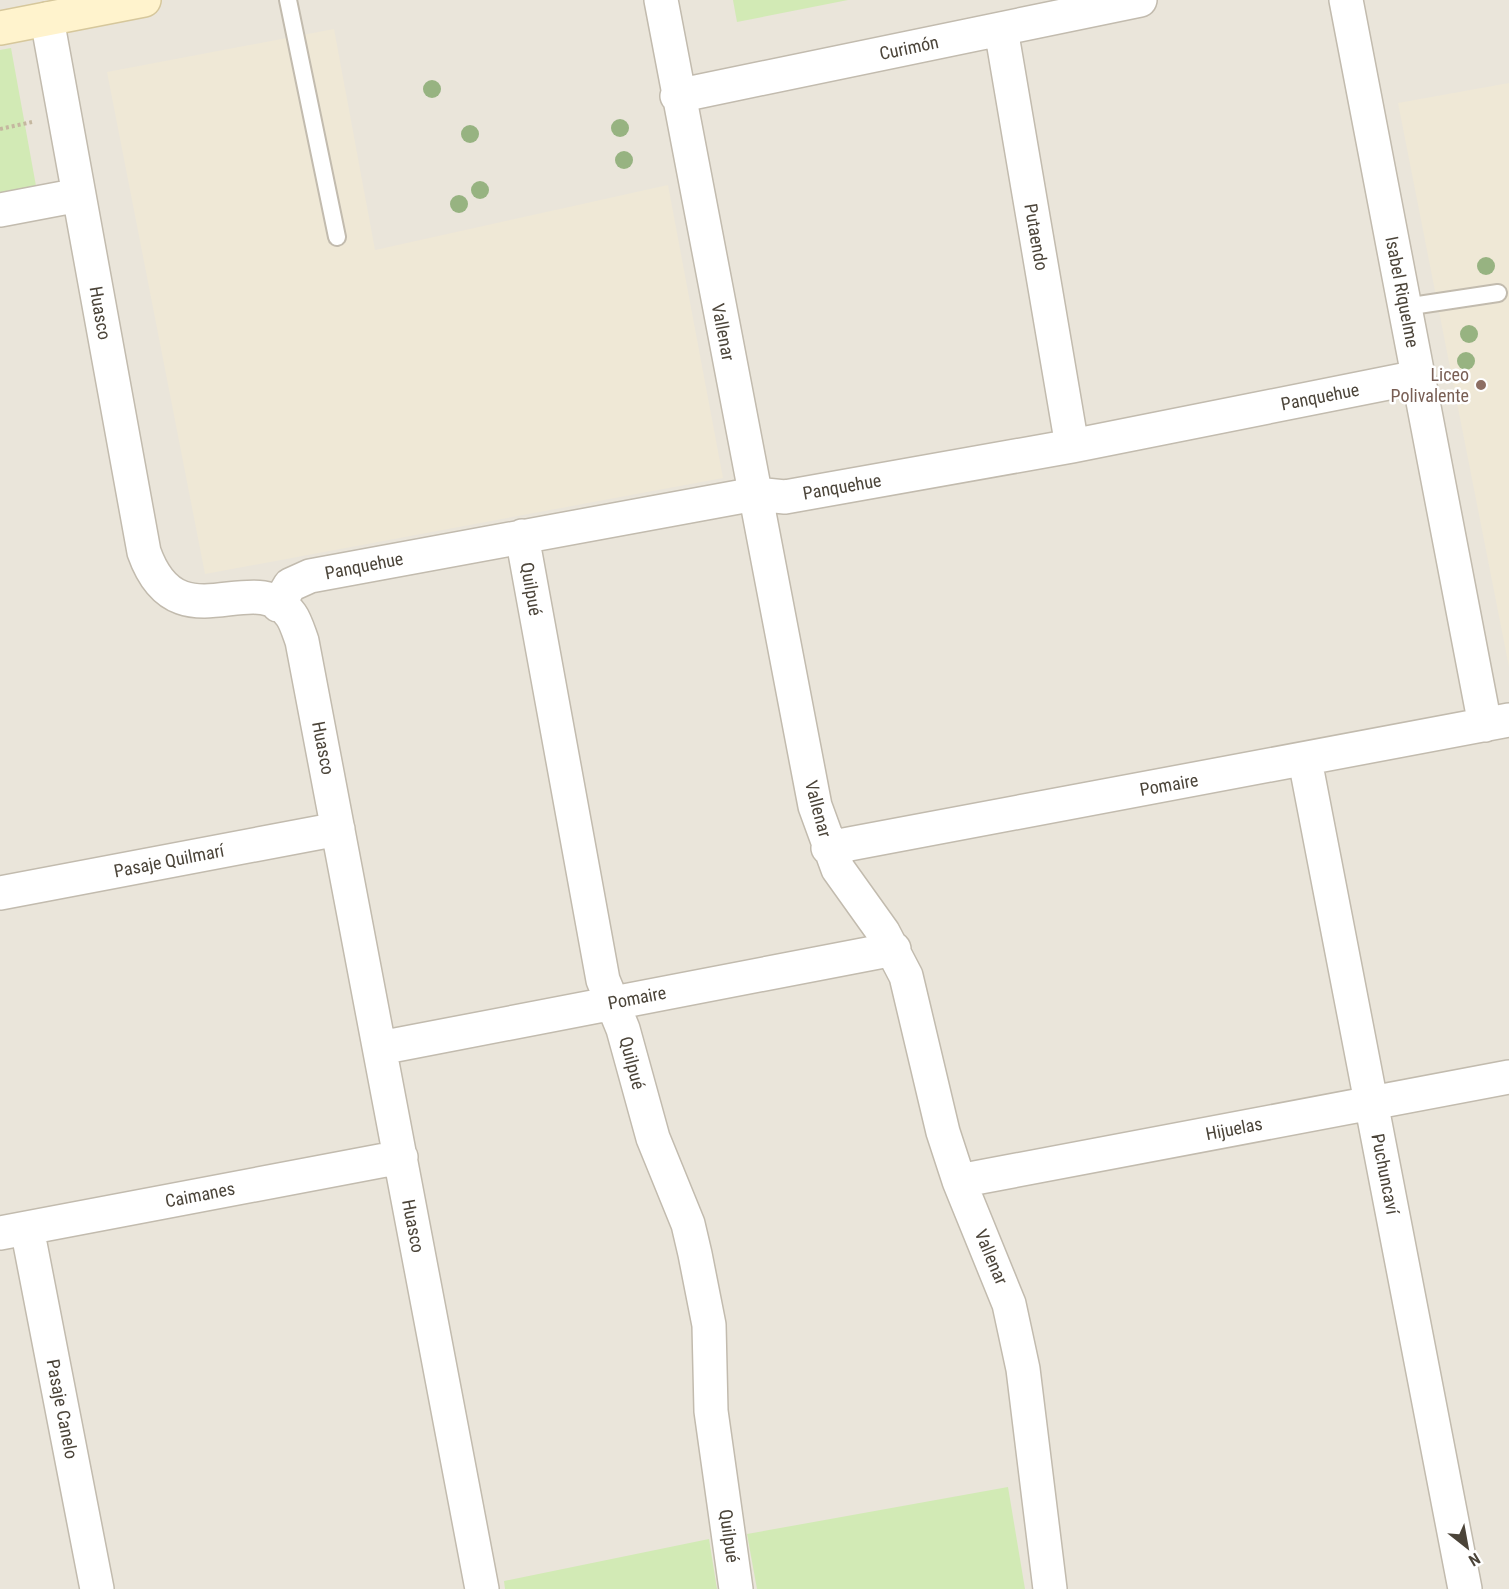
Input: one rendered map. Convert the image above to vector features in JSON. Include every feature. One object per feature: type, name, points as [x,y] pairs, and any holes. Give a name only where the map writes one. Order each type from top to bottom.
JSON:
[{"type":"street","points":[[0,28],[146,0]]},
{"type":"street","name":"Vallenar","points":[[661,0],[677,96],[814,806],[828,848],[845,881],[894,949],[906,976],[943,1132],[959,1181],[998,1272],[1017,1336],[1050,1589]]},
{"type":"street","name":"Curimón","points":[[677,96],[1140,0]]},
{"type":"street","name":"Isabel Riquelme","points":[[1346,0],[1418,377],[1497,722]]},
{"type":"street","name":"Huasco","points":[[47,20],[144,552],[152,573],[167,590],[190,601],[250,598],[278,605],[291,615],[302,641],[483,1589]]},
{"type":"street","name":"Putaendo","points":[[1001,29],[1072,446]]},
{"type":"street","points":[[0,210],[79,195]]},
{"type":"street","name":"Panquehue","points":[[278,605],[290,585],[310,576],[754,494],[785,497],[1072,446],[1418,377]]},
{"type":"street","name":"Quilpué","points":[[522,536],[603,980],[623,1029],[653,1138],[688,1224],[695,1254],[709,1325],[711,1411],[736,1589]]},
{"type":"street","name":"Pomaire","points":[[828,848],[1305,760],[1497,722]]},
{"type":"street","name":"Puchuncaví","points":[[1305,760],[1465,1589]]},
{"type":"street","name":"Pasaje Quilmarí","points":[[0,893],[338,828]]},
{"type":"street","name":"Pomaire","points":[[380,1048],[894,949]]},
{"type":"street","name":"Hijuelas","points":[[959,1181],[1509,1077]]},
{"type":"street","name":"Caimanes","points":[[13,1231],[400,1157]]},
{"type":"street","name":"Pasaje Canelo","points":[[13,1231],[97,1589]]},
{"type":"lane","points":[[288,0],[337,237]]},
{"type":"lane","points":[[1405,307],[1498,293]]},
{"type":"shaded area","points":[[0,0],[1509,0],[1509,1589],[0,1589]]},
{"type":"shaded area","points":[[334,29],[375,250],[668,185],[723,478],[205,574],[107,72]]},
{"type":"shaded area","name":"Liceo Polivalente","points":[[1509,83],[1509,667],[1398,103]]},
{"type":"green space","points":[[733,0],[848,0],[737,22]]},
{"type":"green space","points":[[11,48],[36,186],[0,193],[0,50]]},
{"type":"green space","points":[[1008,1487],[1025,1589],[757,1589],[747,1534]]},
{"type":"green space","points":[[709,1539],[717,1589],[505,1589],[504,1581]]},
{"type":"place","name":"Liceo Polivalente","points":[[1481,385]]}]
